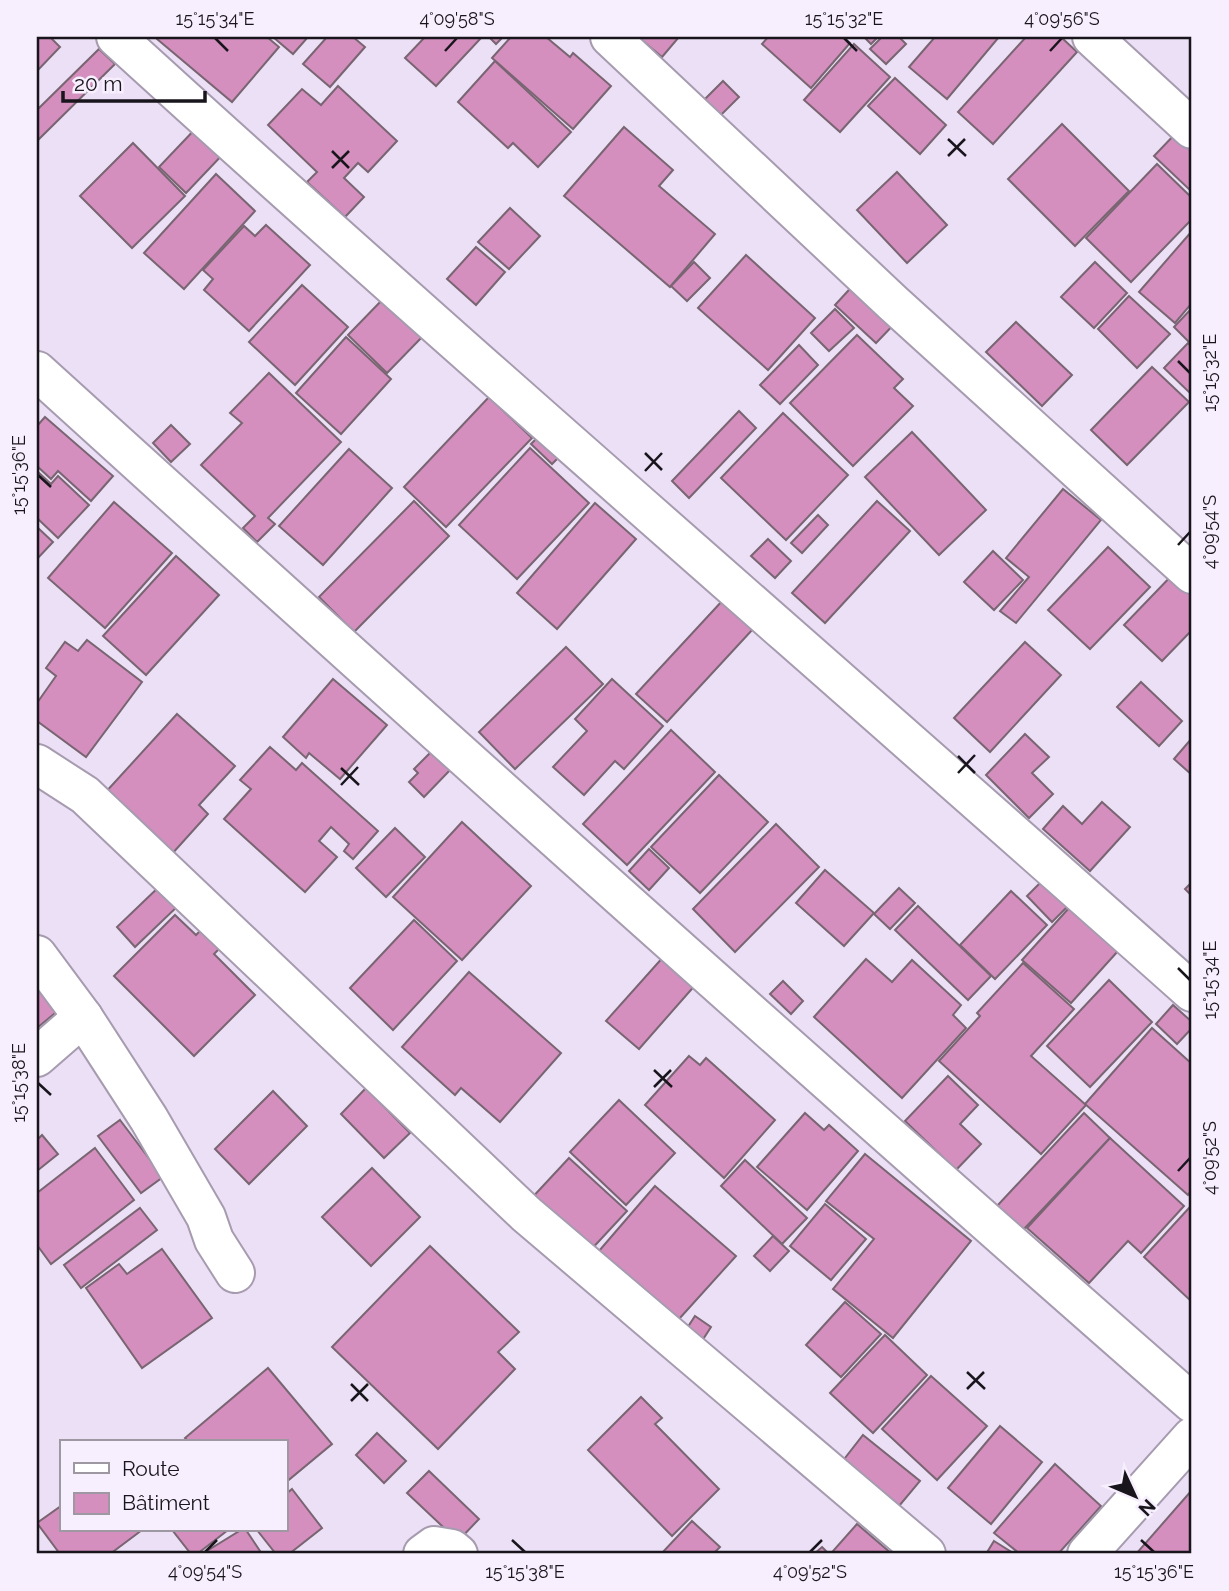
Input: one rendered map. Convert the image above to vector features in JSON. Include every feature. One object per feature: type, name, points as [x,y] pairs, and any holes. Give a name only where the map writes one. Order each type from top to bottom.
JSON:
[{"type":"street","points":[[116,37],[613,483],[1192,992]]},
{"type":"street","points":[[610,37],[893,303],[1192,574]]},
{"type":"street","points":[[1092,37],[1192,129]]},
{"type":"street","points":[[37,371],[431,728],[1192,1403]]},
{"type":"street","points":[[37,764],[85,795],[526,1214],[926,1554]]},
{"type":"street","points":[[37,956],[83,1017],[149,1119],[206,1217],[214,1240],[235,1273]]},
{"type":"street","points":[[37,1057],[83,1017]]},
{"type":"street","points":[[1087,1554],[1192,1437]]},
{"type":"street","points":[[423,1554],[434,1546],[452,1549],[458,1554]]},
{"type":"building","points":[[37,37],[50,37],[60,47],[37,71]]},
{"type":"building","points":[[267,37],[279,47],[232,102],[157,39]]},
{"type":"building","points":[[273,37],[308,37],[293,54]]},
{"type":"building","points":[[327,37],[353,37],[365,47],[330,87],[303,64]]},
{"type":"building","points":[[425,37],[482,37],[436,86],[405,58]]},
{"type":"building","points":[[489,37],[503,37],[496,44]]},
{"type":"building","points":[[511,37],[546,37],[570,57],[573,53],[611,86],[573,129],[492,58]]},
{"type":"building","points":[[638,37],[679,37],[662,57]]},
{"type":"building","points":[[768,37],[843,37],[850,43],[811,88],[762,44]]},
{"type":"building","points":[[864,37],[878,37],[871,44]]},
{"type":"building","points":[[882,37],[899,37],[906,44],[886,64],[870,49]]},
{"type":"building","points":[[935,37],[999,37],[947,99],[909,67]]},
{"type":"building","points":[[1026,37],[1061,37],[1077,52],[993,144],[958,112]]},
{"type":"building","points":[[854,44],[890,77],[840,132],[804,100]]},
{"type":"building","points":[[99,49],[115,64],[37,141],[37,110]]},
{"type":"building","points":[[495,61],[571,132],[538,167],[513,143],[508,148],[458,102]]},
{"type":"building","points":[[895,78],[946,125],[920,154],[868,106]]},
{"type":"building","points":[[723,81],[739,97],[721,115],[704,100]]},
{"type":"building","points":[[338,86],[397,141],[368,172],[358,163],[344,178],[364,197],[345,217],[307,182],[317,172],[268,125],[302,89],[321,105]]},
{"type":"building","points":[[1062,124],[1129,191],[1075,246],[1008,179]]},
{"type":"building","points":[[199,125],[226,151],[186,193],[159,167]]},
{"type":"building","points":[[624,127],[673,170],[659,186],[715,234],[670,287],[564,196]]},
{"type":"building","points":[[1178,131],[1192,145],[1192,192],[1154,156]]},
{"type":"building","points":[[133,143],[185,196],[132,248],[80,196]]},
{"type":"building","points":[[1157,164],[1192,198],[1192,219],[1131,282],[1086,238]]},
{"type":"building","points":[[897,172],[947,225],[907,263],[857,210]]},
{"type":"building","points":[[216,174],[255,211],[184,289],[144,253]]},
{"type":"building","points":[[510,208],[540,236],[509,269],[478,242]]},
{"type":"building","points":[[266,225],[310,265],[249,331],[204,290],[213,279],[203,270],[244,226],[255,236]]},
{"type":"building","points":[[1192,231],[1192,303],[1175,323],[1139,292]]},
{"type":"building","points":[[476,247],[505,272],[476,305],[447,279]]},
{"type":"building","points":[[746,255],[815,318],[768,370],[698,308]]},
{"type":"building","points":[[694,262],[710,278],[687,301],[671,286]]},
{"type":"building","points":[[1095,262],[1127,293],[1094,328],[1061,297]]},
{"type":"building","points":[[859,279],[900,318],[876,343],[835,305]]},
{"type":"building","points":[[302,285],[348,327],[295,385],[249,342]]},
{"type":"building","points":[[386,296],[425,334],[387,373],[348,335]]},
{"type":"building","points":[[1129,296],[1170,334],[1137,368],[1098,329]]},
{"type":"building","points":[[1192,308],[1192,345],[1174,327]]},
{"type":"building","points":[[835,309],[854,328],[829,351],[811,333]]},
{"type":"building","points":[[1016,322],[1072,375],[1042,406],[986,352]]},
{"type":"building","points":[[857,335],[903,379],[894,388],[913,406],[853,466],[790,403]]},
{"type":"building","points":[[346,337],[391,379],[341,434],[296,393]]},
{"type":"building","points":[[1188,343],[1192,348],[1192,395],[1164,368]]},
{"type":"building","points":[[799,345],[818,365],[780,404],[760,385]]},
{"type":"building","points":[[1152,367],[1189,402],[1127,465],[1091,430]]},
{"type":"building","points":[[269,373],[341,442],[268,518],[275,524],[257,542],[243,528],[255,516],[201,465],[242,423],[230,413]]},
{"type":"building","points":[[489,397],[532,438],[446,527],[404,487]]},
{"type":"building","points":[[739,411],[756,428],[689,498],[672,481]]},
{"type":"building","points":[[783,413],[848,475],[786,540],[721,478]]},
{"type":"building","points":[[45,417],[113,476],[91,501],[58,471],[51,479],[37,466],[37,426]]},
{"type":"building","points":[[171,425],[190,444],[171,462],[153,443]]},
{"type":"building","points":[[544,431],[565,451],[552,464],[531,444]]},
{"type":"building","points":[[912,432],[986,510],[939,555],[865,477]]},
{"type":"building","points":[[530,448],[589,503],[517,579],[459,525]]},
{"type":"building","points":[[349,449],[392,488],[323,565],[279,526]]},
{"type":"building","points":[[37,471],[51,484],[58,476],[89,505],[58,538],[37,518]]},
{"type":"building","points":[[1063,489],[1101,520],[1016,623],[1000,611],[1029,577],[1006,558]]},
{"type":"building","points":[[414,501],[449,536],[354,632],[319,597]]},
{"type":"building","points":[[877,501],[910,531],[825,623],[792,593]]},
{"type":"building","points":[[114,502],[172,553],[105,628],[48,578]]},
{"type":"building","points":[[595,503],[636,539],[557,629],[517,593]]},
{"type":"building","points":[[818,515],[828,525],[802,553],[791,543]]},
{"type":"building","points":[[37,527],[53,542],[37,559]]},
{"type":"building","points":[[768,539],[791,561],[775,578],[751,556]]},
{"type":"building","points":[[1108,547],[1150,587],[1090,649],[1048,610]]},
{"type":"building","points":[[993,551],[1023,580],[994,610],[964,582]]},
{"type":"building","points":[[176,556],[219,595],[146,675],[103,636]]},
{"type":"building","points":[[1177,570],[1192,585],[1192,630],[1162,661],[1124,625]]},
{"type":"building","points":[[723,600],[753,629],[667,722],[636,694]]},
{"type":"building","points":[[87,640],[142,682],[86,757],[37,721],[37,703],[56,676],[46,668],[65,642],[78,651]]},
{"type":"building","points":[[1025,642],[1061,675],[990,752],[954,718]]},
{"type":"building","points":[[566,647],[603,684],[515,769],[479,732]]},
{"type":"building","points":[[333,679],[387,725],[340,779],[309,753],[306,758],[283,737]]},
{"type":"building","points":[[612,679],[663,726],[624,769],[615,761],[584,795],[553,767],[587,731],[575,719]]},
{"type":"building","points":[[1141,682],[1182,721],[1159,746],[1117,707]]},
{"type":"building","points":[[177,714],[235,766],[199,805],[208,814],[171,855],[104,794]]},
{"type":"building","points":[[671,730],[715,772],[627,865],[583,824]]},
{"type":"building","points":[[1025,734],[1049,757],[1032,773],[1053,794],[1029,818],[986,775]]},
{"type":"building","points":[[1192,738],[1192,775],[1174,759]]},
{"type":"building","points":[[270,747],[296,770],[302,763],[378,831],[353,859],[344,851],[349,844],[331,827],[319,841],[337,857],[305,892],[224,819],[251,789],[240,780]]},
{"type":"building","points":[[434,749],[453,767],[424,797],[409,782],[418,773],[414,769]]},
{"type":"building","points":[[719,775],[768,822],[700,893],[651,847]]},
{"type":"building","points":[[1102,802],[1130,827],[1090,871],[1043,829],[1063,806],[1082,824]]},
{"type":"building","points":[[462,822],[531,886],[462,960],[393,897]]},
{"type":"building","points":[[776,824],[819,867],[735,952],[693,909]]},
{"type":"building","points":[[395,828],[425,857],[386,897],[356,868]]},
{"type":"building","points":[[649,849],[669,868],[649,890],[629,871]]},
{"type":"building","points":[[825,870],[874,913],[844,946],[796,903]]},
{"type":"building","points":[[1045,878],[1070,904],[1052,922],[1027,896]]},
{"type":"building","points":[[1192,882],[1192,896],[1185,889]]},
{"type":"building","points":[[163,883],[181,903],[135,947],[117,927]]},
{"type":"building","points":[[899,888],[915,903],[890,929],[874,914]]},
{"type":"building","points":[[1011,891],[1047,925],[995,979],[960,945]]},
{"type":"building","points":[[918,906],[991,976],[968,1000],[895,930]]},
{"type":"building","points":[[1069,908],[1118,951],[1071,1003],[1022,960]]},
{"type":"building","points":[[175,915],[196,935],[204,927],[222,946],[214,954],[255,995],[194,1056],[114,976]]},
{"type":"building","points":[[414,920],[457,961],[393,1030],[350,988]]},
{"type":"building","points":[[665,955],[697,983],[639,1049],[606,1021]]},
{"type":"building","points":[[866,959],[892,982],[912,960],[961,1005],[953,1015],[966,1028],[902,1098],[814,1017]]},
{"type":"building","points":[[1023,963],[1074,1009],[1031,1056],[1086,1105],[1041,1154],[939,1061],[980,1016],[977,1013]]},
{"type":"building","points":[[469,972],[561,1053],[500,1122],[461,1088],[455,1095],[402,1047]]},
{"type":"building","points":[[1109,980],[1152,1022],[1090,1087],[1047,1046]]},
{"type":"building","points":[[37,981],[60,1009],[37,1028]]},
{"type":"building","points":[[783,981],[803,1001],[791,1014],[770,994]]},
{"type":"building","points":[[1173,1005],[1192,1022],[1192,1028],[1177,1044],[1156,1024]]},
{"type":"building","points":[[1152,1028],[1192,1064],[1192,1189],[1188,1195],[1085,1104]]},
{"type":"building","points":[[689,1056],[700,1065],[706,1058],[775,1120],[724,1178],[645,1105]]},
{"type":"building","points":[[948,1076],[978,1105],[960,1124],[981,1144],[956,1170],[905,1121]]},
{"type":"building","points":[[366,1088],[410,1133],[384,1158],[341,1114]]},
{"type":"building","points":[[273,1091],[307,1126],[249,1184],[215,1149]]},
{"type":"building","points":[[619,1100],[675,1153],[626,1205],[570,1152]]},
{"type":"building","points":[[805,1113],[824,1130],[829,1125],[858,1151],[807,1210],[757,1167]]},
{"type":"building","points":[[1084,1113],[1110,1138],[1023,1230],[997,1206]]},
{"type":"building","points":[[120,1120],[163,1177],[141,1193],[98,1136]]},
{"type":"building","points":[[42,1135],[58,1154],[37,1171],[37,1140]]},
{"type":"building","points":[[1110,1138],[1184,1206],[1141,1253],[1128,1241],[1089,1283],[1027,1228]]},
{"type":"building","points":[[95,1148],[134,1200],[51,1264],[37,1245],[37,1193]]},
{"type":"building","points":[[865,1154],[971,1241],[893,1338],[833,1289],[874,1239],[826,1201]]},
{"type":"building","points":[[569,1158],[627,1211],[587,1254],[529,1201]]},
{"type":"building","points":[[745,1160],[807,1218],[782,1244],[721,1186]]},
{"type":"building","points":[[372,1168],[420,1217],[371,1266],[322,1217]]},
{"type":"building","points":[[655,1186],[736,1256],[679,1319],[599,1251]]},
{"type":"building","points":[[825,1204],[866,1239],[831,1280],[790,1246]]},
{"type":"building","points":[[140,1208],[157,1230],[81,1288],[64,1265]]},
{"type":"building","points":[[1189,1208],[1192,1211],[1192,1302],[1144,1257]]},
{"type":"building","points":[[773,1236],[789,1251],[770,1271],[754,1256]]},
{"type":"building","points":[[430,1246],[519,1332],[498,1352],[515,1369],[438,1449],[332,1347]]},
{"type":"building","points":[[162,1249],[212,1318],[142,1368],[86,1288],[119,1264],[127,1274]]},
{"type":"building","points":[[845,1302],[881,1334],[841,1377],[806,1345]]},
{"type":"building","points":[[695,1316],[711,1327],[698,1347],[682,1336]]},
{"type":"building","points":[[885,1335],[927,1375],[873,1433],[830,1393]]},
{"type":"building","points":[[268,1368],[332,1444],[287,1481],[287,1440],[185,1438]]},
{"type":"building","points":[[931,1376],[987,1426],[937,1480],[882,1429]]},
{"type":"building","points":[[641,1397],[662,1418],[655,1424],[719,1489],[672,1536],[588,1450]]},
{"type":"building","points":[[1000,1426],[1042,1462],[991,1524],[948,1488]]},
{"type":"building","points":[[377,1433],[406,1461],[384,1483],[356,1455]]},
{"type":"building","points":[[863,1435],[920,1481],[894,1512],[838,1467]]},
{"type":"building","points":[[1055,1464],[1101,1506],[1058,1554],[1020,1554],[994,1533]]},
{"type":"building","points":[[429,1471],[479,1519],[458,1541],[407,1493]]},
{"type":"building","points":[[292,1489],[322,1528],[289,1554],[276,1554],[259,1532],[287,1532],[287,1493]]},
{"type":"building","points":[[1192,1490],[1192,1554],[1136,1554]]},
{"type":"building","points":[[60,1507],[60,1532],[139,1532],[110,1554],[60,1554],[37,1523]]},
{"type":"building","points":[[692,1521],[720,1547],[713,1554],[661,1554]]},
{"type":"building","points":[[857,1524],[892,1554],[837,1554],[833,1551]]},
{"type":"building","points":[[174,1532],[225,1532],[197,1554],[191,1554]]},
{"type":"building","points":[[238,1532],[247,1532],[262,1554],[202,1554]]},
{"type":"building","points":[[994,1541],[1013,1553],[986,1554]]},
{"type":"building","points":[[822,1547],[829,1554],[814,1554]]}]
